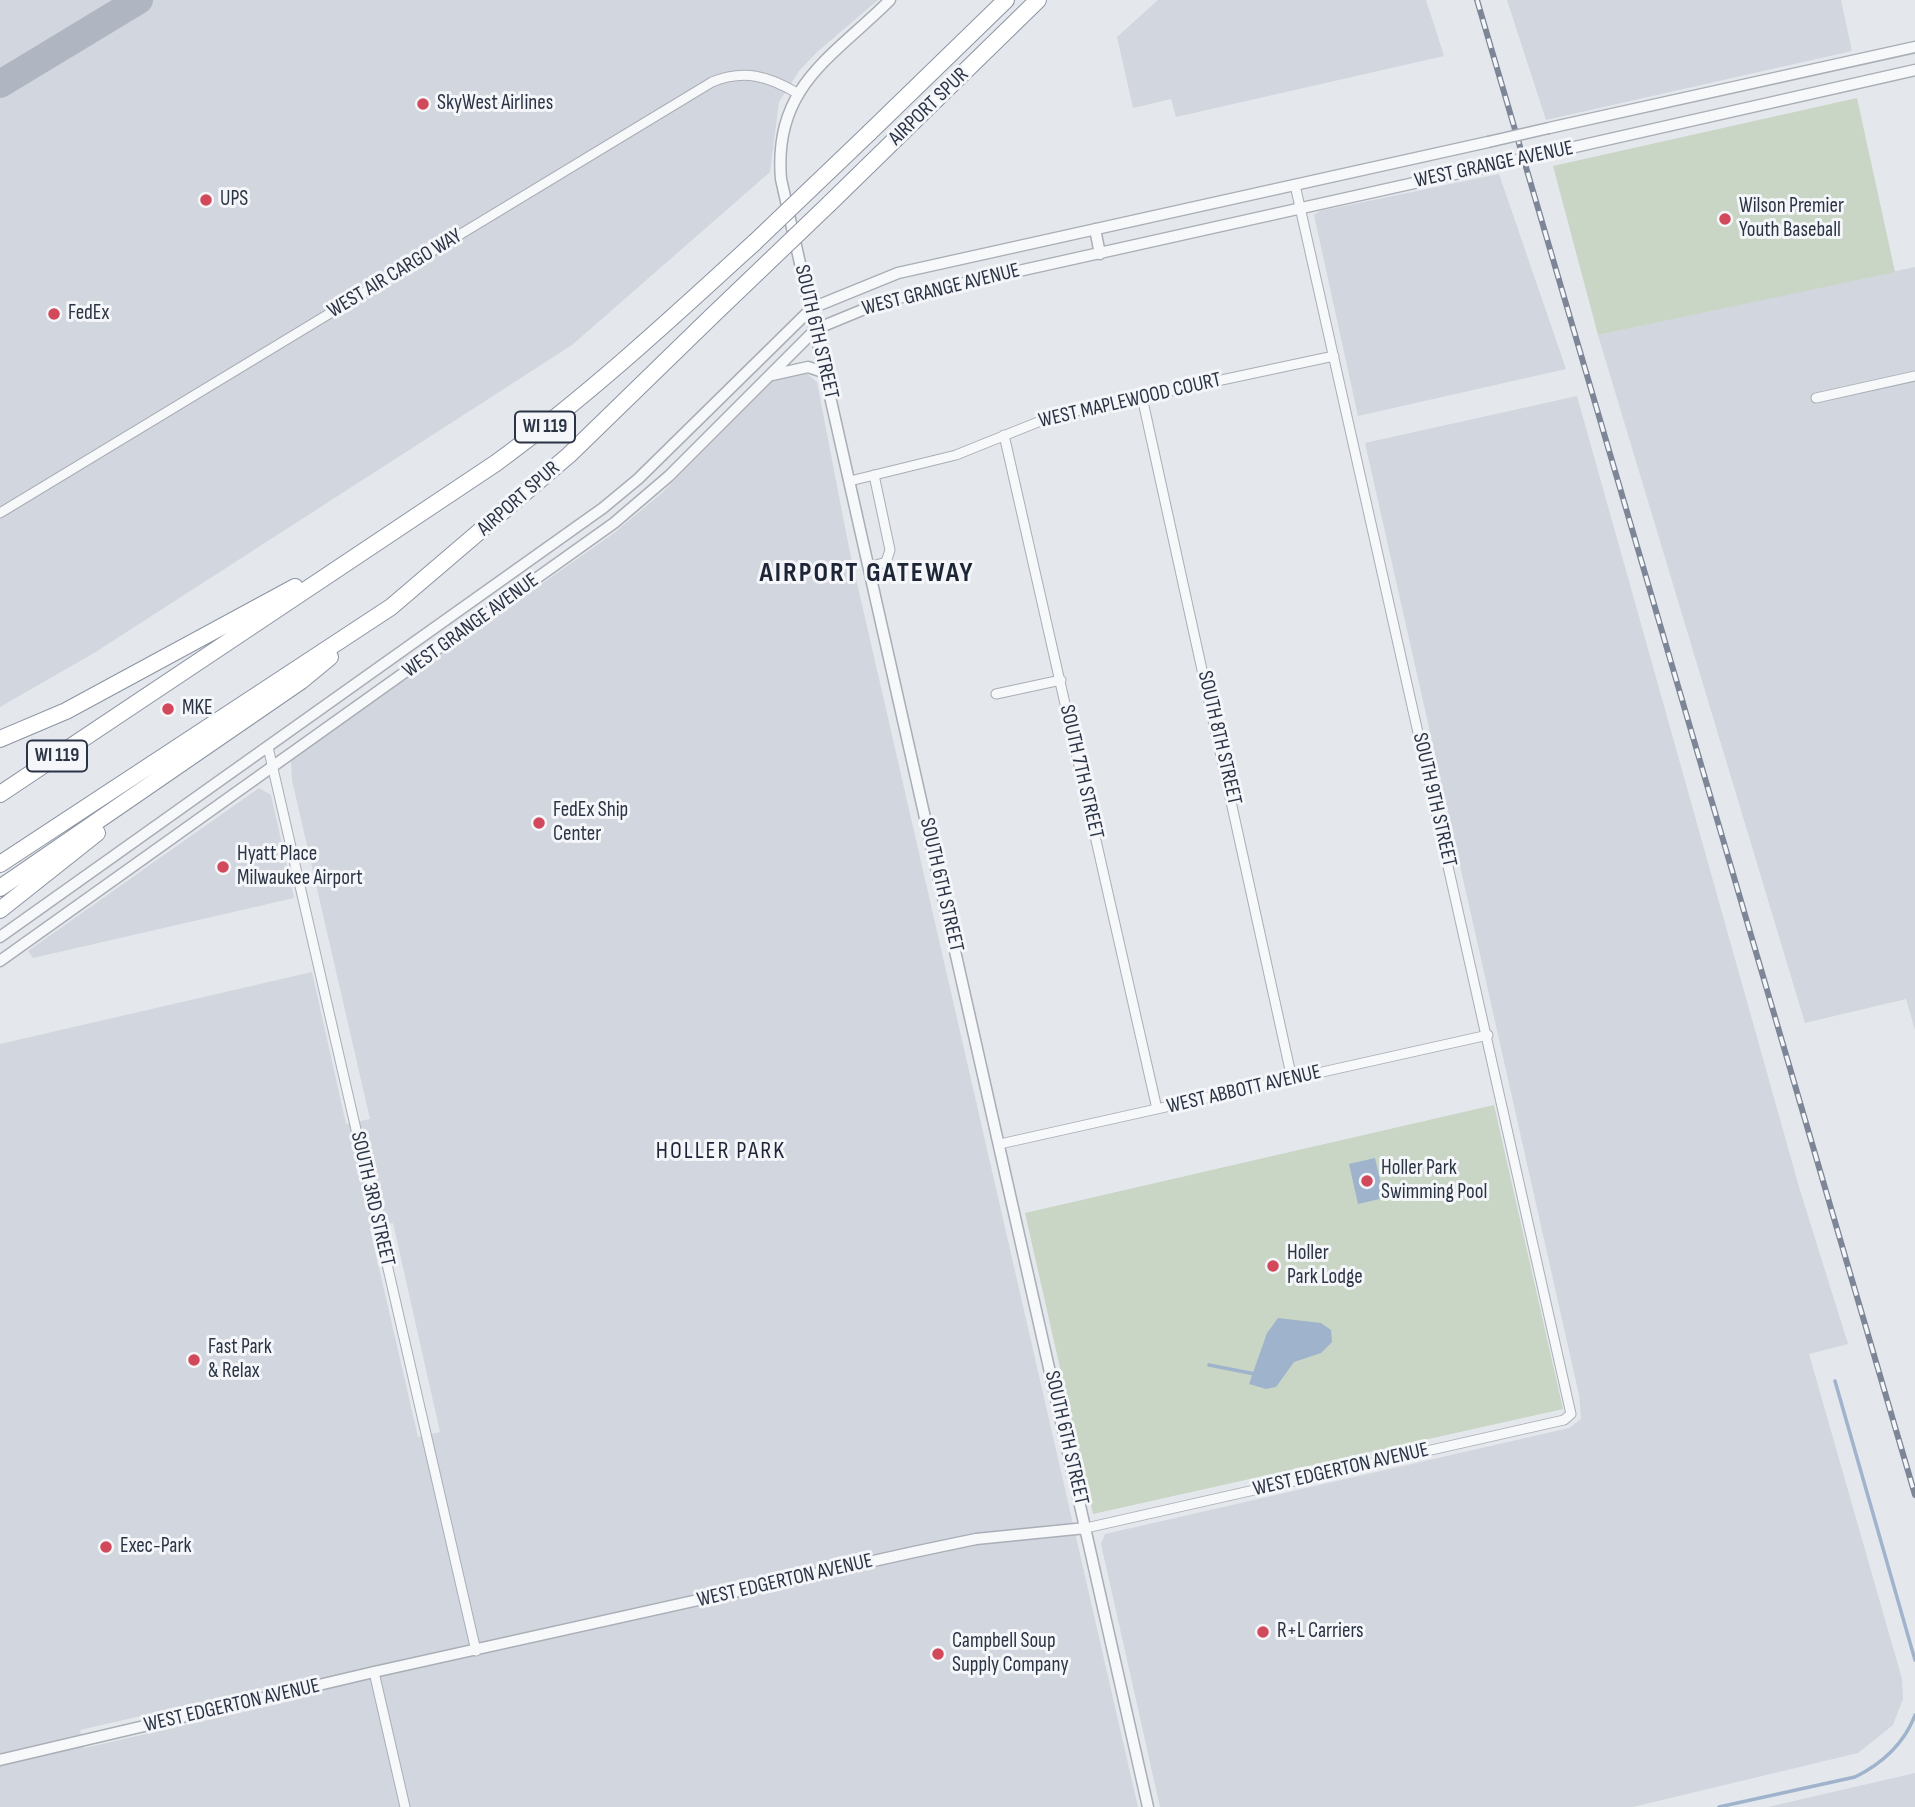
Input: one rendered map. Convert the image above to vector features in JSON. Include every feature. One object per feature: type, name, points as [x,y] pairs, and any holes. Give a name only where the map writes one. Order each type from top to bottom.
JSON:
[{"type":"highway","name":"AIRPORT SPUR","points":[[0,793],[240,637],[362,551],[496,463],[566,412],[755,242],[1006,0]]},
{"type":"highway","name":"AIRPORT SPUR","points":[[0,864],[391,607],[569,455],[1038,0]]},
{"type":"highway","points":[[0,739],[66,711],[362,551]]},
{"type":"highway","points":[[0,888],[301,681],[391,607]]},
{"type":"highway","points":[[0,910],[162,778]]},
{"type":"street","name":"SOUTH 6TH STREET","points":[[890,0],[821,62],[797,93],[784,125],[779,160],[1148,1807]]},
{"type":"street","name":"WEST GRANGE AVENUE","points":[[0,937],[569,532],[638,479],[812,309],[898,273],[1915,47]]},
{"type":"street","name":"WEST GRANGE AVENUE","points":[[0,961],[580,548],[651,492],[816,329],[864,307],[904,297],[1915,71]]},
{"type":"street","name":"WEST AIR CARGO WAY","points":[[0,513],[712,82],[727,76],[746,74],[765,77],[797,93]]},
{"type":"street","points":[[1764,80],[1769,103]]},
{"type":"street","name":"SOUTH 9TH STREET","points":[[1295,185],[1488,1035],[1571,1415]]},
{"type":"street","points":[[1095,229],[1100,254]]},
{"type":"street","points":[[898,273],[904,297]]},
{"type":"street","name":"WEST MAPLEWOOD COURT","points":[[850,481],[956,456],[1053,416],[1334,356]]},
{"type":"street","points":[[766,377],[808,367],[826,373]]},
{"type":"street","points":[[1816,398],[1915,376]]},
{"type":"street","name":"SOUTH 8TH STREET","points":[[1142,397],[1292,1079]]},
{"type":"street","name":"SOUTH 7TH STREET","points":[[1004,435],[1157,1109]]},
{"type":"street","points":[[870,567],[886,562],[890,550],[874,475]]},
{"type":"street","points":[[569,532],[580,548]]},
{"type":"street","points":[[996,694],[1061,680]]},
{"type":"street","points":[[328,705],[339,720]]},
{"type":"street","name":"SOUTH 3RD STREET","points":[[268,747],[476,1651]]},
{"type":"street","name":"WEST ABBOTT AVENUE","points":[[1000,1144],[1488,1035]]},
{"type":"street","name":"WEST EDGERTON AVENUE","points":[[0,1760],[373,1672],[976,1539],[1086,1528],[1564,1420],[1571,1415]]},
{"type":"street","points":[[373,1672],[405,1807]]},
{"type":"shaded area","points":[[0,0],[878,0],[817,52],[799,71],[779,102],[770,172],[572,345],[94,653],[0,707]]},
{"type":"shaded area","points":[[1158,0],[1426,0],[1444,56],[1176,117],[1171,99],[1133,108],[1117,37]]},
{"type":"shaded area","points":[[1507,0],[1841,0],[1852,51],[1546,120]]},
{"type":"shaded area","points":[[1499,174],[1566,369],[1358,416],[1314,215],[1320,211]]},
{"type":"shaded area","points":[[1915,267],[1915,1030],[1906,999],[1805,1023],[1598,335]]},
{"type":"shaded area","points":[[805,372],[817,382],[849,548],[1138,1807],[0,1807],[0,1044],[312,972],[346,1124],[370,1119],[292,780],[291,760],[614,533],[663,492],[773,381]],"holes":[[[393,1223],[440,1432],[418,1437],[370,1229]],[[280,1684],[283,1703],[84,1748],[80,1730]]]},
{"type":"shaded area","points":[[1577,396],[1799,1187],[1848,1344],[1809,1354],[1902,1679],[1903,1699],[1893,1725],[1858,1753],[1633,1807],[1160,1807],[1101,1544],[1105,1534],[1569,1428],[1581,1419],[1579,1395],[1365,443]]},
{"type":"shaded area","points":[[259,788],[271,795],[294,898],[33,958],[28,951]]},
{"type":"shaded area","points":[[1915,1773],[1915,1807],[1768,1807]]},
{"type":"green space","name":"Wilson Premier Youth Baseball","points":[[1857,98],[1895,272],[1598,335],[1553,166]]},
{"type":"green space","points":[[1494,1105],[1563,1409],[1093,1514],[1025,1213]]},
{"type":"water","name":"Holler Park Swimming Pool","points":[[1375,1158],[1384,1198],[1358,1204],[1349,1164]]},
{"type":"water","points":[[1278,1318],[1321,1323],[1331,1330],[1332,1342],[1321,1353],[1294,1362],[1276,1387],[1266,1389],[1249,1384],[1267,1333]]},
{"type":"waterway","points":[[1209,1365],[1255,1374]]},
{"type":"waterway","points":[[1835,1381],[1915,1660]]},
{"type":"waterway","points":[[1719,1807],[1855,1777],[1875,1765],[1899,1744],[1915,1715]]},
{"type":"taxiway","points":[[0,84],[139,0]]},
{"type":"railway","points":[[1477,0],[1915,1495]]},
{"type":"place","name":"SkyWest Airlines","points":[[423,104]]},
{"type":"place","name":"UPS","points":[[206,200]]},
{"type":"place","name":"Wilson Premier Youth Baseball","points":[[1725,219]]},
{"type":"place","name":"FedEx","points":[[54,314]]},
{"type":"place","name":"MKE","points":[[168,709]]},
{"type":"place","name":"FedEx Ship Center","points":[[539,823]]},
{"type":"place","name":"Hyatt Place Milwaukee Airport","points":[[223,867]]},
{"type":"place","name":"Holler Park Swimming Pool","points":[[1367,1181]]},
{"type":"place","name":"Holler Park Lodge","points":[[1273,1266]]},
{"type":"place","name":"Fast Park & Relax","points":[[194,1360]]},
{"type":"place","name":"Exec-Park","points":[[106,1547]]},
{"type":"place","name":"R+L Carriers","points":[[1263,1632]]},
{"type":"place","name":"Campbell Soup Supply Company","points":[[938,1654]]},
{"type":"district","name":"AIRPORT GATEWAY","points":[[867,574]]},
{"type":"district","name":"HOLLER PARK","points":[[721,1152]]}]
